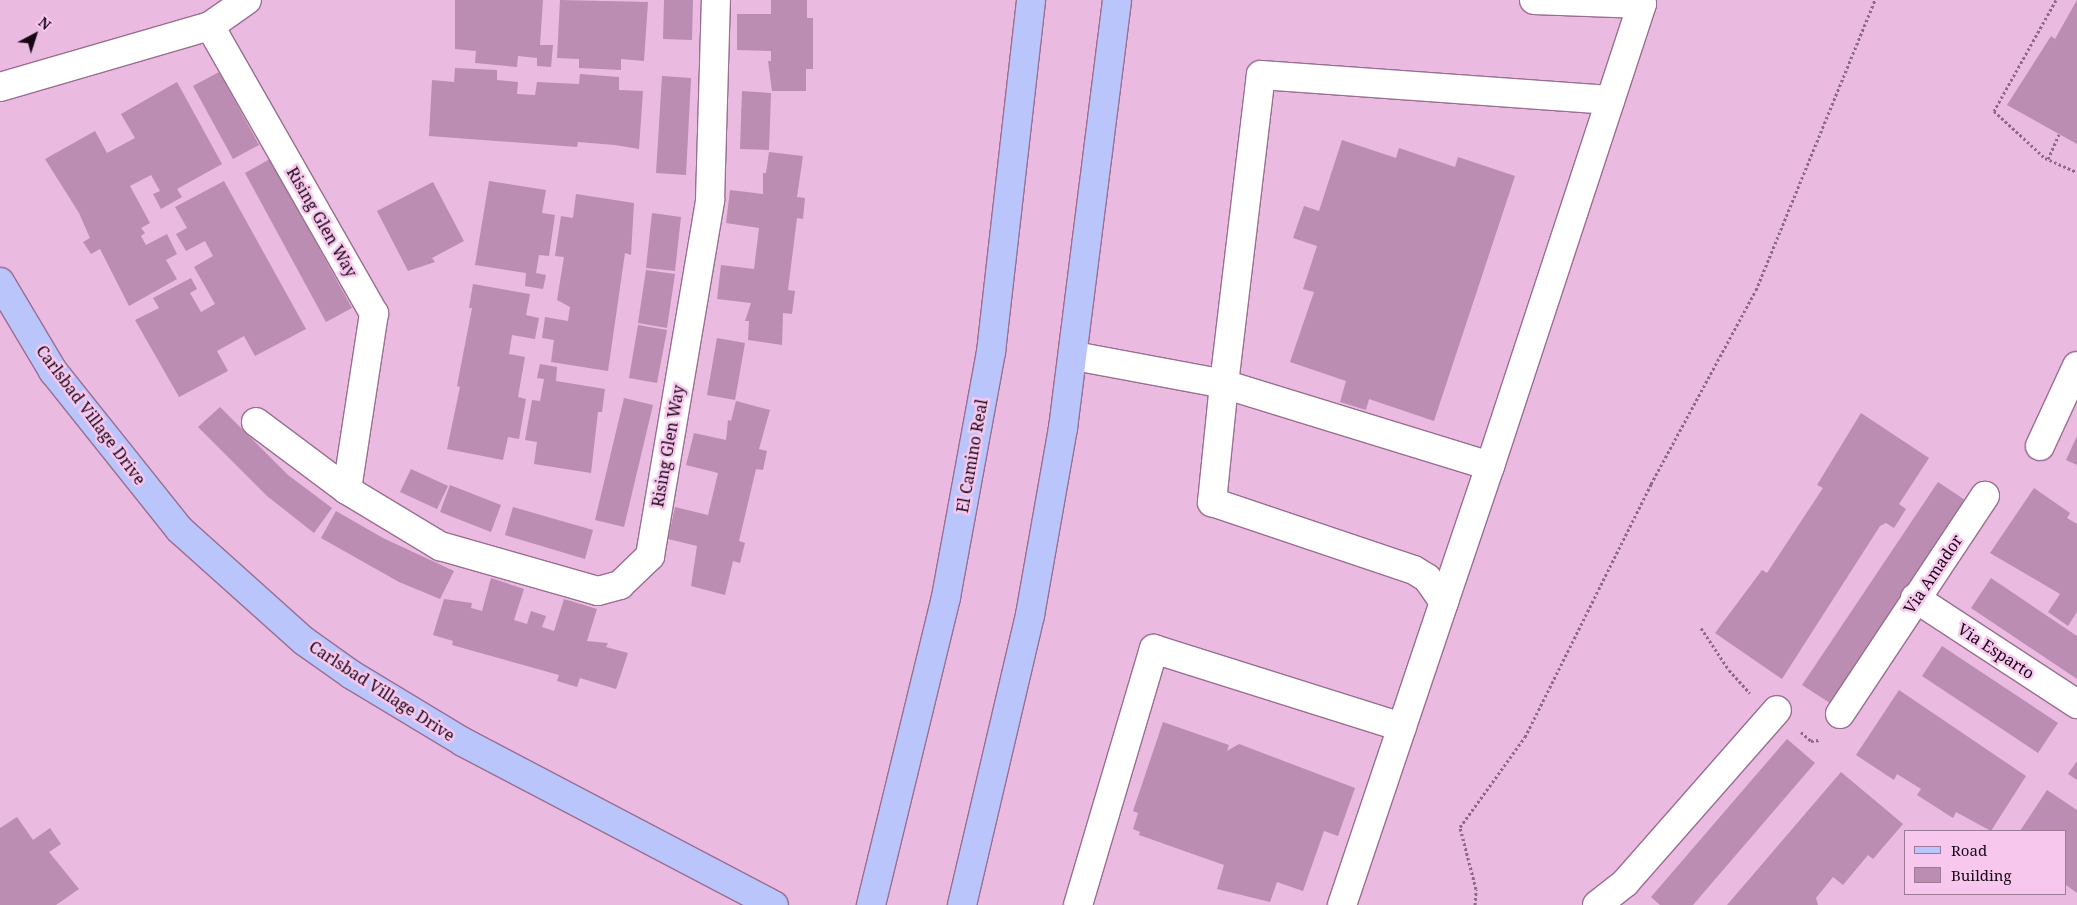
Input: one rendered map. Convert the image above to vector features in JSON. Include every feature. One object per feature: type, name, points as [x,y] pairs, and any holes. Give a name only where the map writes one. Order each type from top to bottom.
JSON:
[{"type":"main road","name":"El Camino Real","points":[[871,905],[946,597],[991,352],[1031,0]]},
{"type":"main road","points":[[962,905],[1030,615],[1075,356],[1117,0]]},
{"type":"main road","name":"Carlsbad Village Drive","points":[[0,282],[53,371],[180,529],[304,641],[352,675],[463,742],[774,905]]},
{"type":"street","points":[[0,87],[210,26],[247,0]]},
{"type":"street","name":"Rising Glen Way","points":[[256,422],[347,490],[440,546],[598,591],[620,585],[650,556],[710,200],[716,0]]},
{"type":"street","points":[[1342,905],[1490,466],[1643,2],[1534,0]]},
{"type":"street","name":"Rising Glen Way","points":[[210,26],[374,313],[347,490]]},
{"type":"street","points":[[1444,602],[1426,578],[1414,570],[1212,502],[1224,384],[1261,75],[1610,100]]},
{"type":"street","points":[[1075,356],[1224,384],[1490,466]]},
{"type":"street","points":[[2040,446],[2077,366]]},
{"type":"street","name":"Via Amador","points":[[1840,714],[1915,598],[1985,496]]},
{"type":"street","name":"Via Esparto","points":[[1915,598],[2077,704]]},
{"type":"street","points":[[1078,905],[1154,649],[1402,727]]},
{"type":"street","points":[[1597,905],[1625,883],[1777,710]]},
{"type":"path","points":[[1475,905],[1476,889],[1460,827],[1525,736],[1651,484],[1756,290],[1875,0]]},
{"type":"path","points":[[2056,0],[1994,111],[2048,159],[2077,172]]},
{"type":"path","points":[[2048,159],[2059,134]]},
{"type":"building","points":[[455,0],[543,0],[540,45],[553,45],[551,67],[537,66],[537,58],[518,56],[517,67],[475,63],[476,51],[455,49]]},
{"type":"building","points":[[560,0],[648,2],[644,61],[621,59],[621,70],[579,68],[579,59],[557,58]]},
{"type":"building","points":[[664,0],[693,0],[692,40],[663,39]]},
{"type":"building","points":[[771,0],[807,0],[807,18],[813,18],[813,69],[806,69],[806,91],[772,91],[768,61],[771,61],[771,51],[737,50],[737,14],[771,14]]},
{"type":"building","points":[[2077,0],[2077,144],[2007,105],[2051,36],[2055,39]]},
{"type":"building","points":[[455,68],[497,70],[497,80],[518,82],[517,94],[535,95],[537,82],[579,84],[580,74],[619,77],[619,90],[643,91],[639,149],[578,142],[577,147],[429,136],[432,80],[454,82]]},
{"type":"building","points":[[219,72],[259,145],[233,159],[193,86]]},
{"type":"building","points":[[662,76],[691,78],[686,175],[656,173]]},
{"type":"building","points":[[177,82],[222,164],[177,189],[182,197],[161,209],[153,194],[160,191],[151,175],[130,186],[150,223],[141,228],[145,233],[141,236],[146,245],[167,234],[177,254],[166,260],[177,279],[129,306],[100,249],[91,254],[83,242],[90,238],[79,213],[45,159],[95,131],[107,153],[135,138],[121,114]]},
{"type":"building","points":[[742,91],[771,93],[769,150],[740,149]]},
{"type":"building","points":[[1342,140],[1396,158],[1399,148],[1455,167],[1458,157],[1515,176],[1434,421],[1369,399],[1366,410],[1340,402],[1346,381],[1290,362],[1314,292],[1303,289],[1317,246],[1293,238],[1304,206],[1319,211]]},
{"type":"building","points":[[769,152],[803,156],[797,197],[805,198],[803,219],[797,218],[788,290],[795,291],[792,314],[783,313],[782,345],[748,340],[749,321],[745,321],[751,303],[717,299],[721,265],[754,269],[759,228],[726,223],[730,190],[763,194],[763,173],[766,173]]},
{"type":"building","points":[[270,159],[352,308],[326,322],[245,173]]},
{"type":"building","points":[[224,181],[306,329],[255,356],[244,336],[217,351],[228,371],[179,397],[135,320],[159,308],[153,298],[191,278],[197,289],[190,293],[201,312],[215,304],[194,267],[213,256],[205,241],[186,251],[176,234],[187,228],[175,207]]},
{"type":"building","points":[[489,181],[546,190],[542,213],[555,215],[549,256],[539,255],[536,273],[546,275],[543,289],[525,286],[526,273],[475,265]]},
{"type":"building","points":[[433,182],[464,241],[432,258],[435,262],[408,271],[377,211]]},
{"type":"building","points":[[576,194],[634,203],[631,255],[625,253],[608,371],[551,362],[554,340],[542,338],[545,317],[568,321],[570,307],[557,300],[564,257],[555,256],[561,216],[573,218]]},
{"type":"building","points":[[652,213],[681,217],[675,271],[646,268]]},
{"type":"building","points":[[646,270],[675,274],[667,328],[638,323]]},
{"type":"building","points":[[473,284],[530,294],[526,315],[539,318],[535,339],[512,335],[509,354],[525,357],[518,397],[526,399],[519,439],[508,437],[503,460],[447,449],[460,387],[457,386],[472,308],[469,308]]},
{"type":"building","points":[[638,325],[667,330],[657,383],[629,378]]},
{"type":"building","points":[[717,338],[745,343],[735,400],[707,395]]},
{"type":"building","points":[[540,364],[557,367],[556,381],[605,389],[602,412],[598,412],[591,473],[534,464],[537,442],[525,440],[532,400],[540,401],[544,379],[537,378]]},
{"type":"building","points":[[624,398],[653,405],[624,527],[595,520]]},
{"type":"building","points":[[736,401],[770,410],[759,449],[767,451],[763,470],[756,469],[739,541],[745,543],[740,563],[733,561],[725,595],[691,586],[697,546],[668,539],[675,507],[708,515],[718,473],[686,465],[694,433],[726,440],[728,420],[731,421]]},
{"type":"building","points":[[220,407],[288,475],[332,508],[314,533],[267,496],[198,427]]},
{"type":"building","points":[[1861,413],[1929,458],[1899,504],[1906,509],[1894,528],[1886,523],[1880,526],[1782,679],[1715,633],[1762,570],[1767,573],[1823,488],[1817,485]]},
{"type":"building","points":[[2077,436],[2077,465],[2066,460]]},
{"type":"building","points":[[411,469],[448,486],[437,509],[400,492]]},
{"type":"building","points":[[1938,482],[1968,502],[1833,705],[1802,685]]},
{"type":"building","points":[[450,485],[501,505],[491,532],[440,512]]},
{"type":"building","points":[[2034,488],[2070,513],[2067,518],[2077,524],[2077,612],[2068,626],[2048,612],[2060,594],[1990,553]]},
{"type":"building","points":[[513,507],[593,530],[585,559],[505,535]]},
{"type":"building","points":[[336,511],[383,538],[454,571],[440,599],[399,582],[321,538]]},
{"type":"building","points":[[491,578],[524,589],[514,620],[527,624],[531,611],[546,616],[542,627],[554,631],[564,599],[597,609],[587,641],[608,643],[606,647],[628,653],[616,689],[580,678],[577,687],[557,681],[559,675],[452,645],[453,641],[433,635],[444,599],[472,603],[471,608],[482,611]]},
{"type":"building","points":[[1991,578],[2077,636],[2077,679],[1971,608]]},
{"type":"building","points":[[1942,646],[2058,723],[2038,753],[1922,676]]},
{"type":"building","points":[[1899,690],[2026,776],[1992,830],[1989,830],[1956,812],[1953,818],[1917,795],[1921,789],[1897,774],[1894,780],[1856,755]]},
{"type":"building","points":[[1163,722],[1229,745],[1227,751],[1239,744],[1355,788],[1338,836],[1324,831],[1303,891],[1277,882],[1270,902],[1217,889],[1224,865],[1139,835],[1140,832],[1133,829],[1138,813],[1133,811]]},
{"type":"building","points":[[1787,739],[1815,763],[1693,905],[1660,905],[1651,897]]},
{"type":"building","points":[[2077,761],[2077,780],[2068,774]]},
{"type":"building","points":[[1841,772],[1903,824],[1873,859],[1868,855],[1843,885],[1833,877],[1816,898],[1818,905],[1727,905]]},
{"type":"building","points":[[2047,790],[2077,810],[2077,893],[2067,886],[2067,830],[2021,830]]},
{"type":"building","points":[[17,817],[33,840],[50,828],[61,844],[49,852],[79,889],[56,905],[0,905],[0,828]]}]
